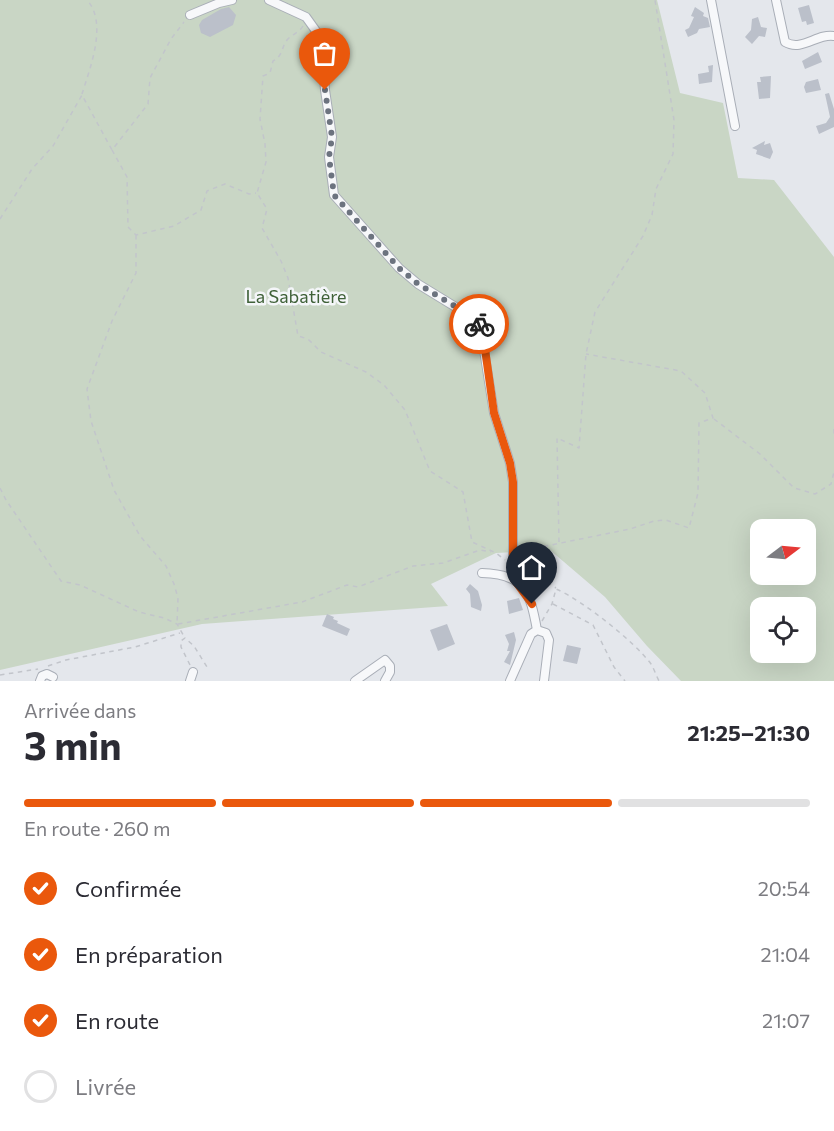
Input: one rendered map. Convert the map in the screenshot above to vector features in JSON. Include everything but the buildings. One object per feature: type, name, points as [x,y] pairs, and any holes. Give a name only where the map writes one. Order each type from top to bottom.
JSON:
[{"type":"street","points":[[190,15],[232,0]]},
{"type":"street","points":[[269,0],[306,17],[316,31],[322,52],[332,137],[329,157],[334,195],[399,268],[418,284],[468,314],[480,325],[494,413],[510,463],[513,482],[513,571],[532,604],[539,630]]},
{"type":"street","points":[[711,0],[735,126]]},
{"type":"street","points":[[776,0],[785,42],[796,46],[825,35],[834,36]]},
{"type":"street","points":[[482,573],[513,571]]},
{"type":"street","points":[[510,681],[531,634],[539,630],[546,633],[549,640],[544,681]]},
{"type":"street","points":[[355,681],[385,660],[390,666],[390,672],[385,681]]},
{"type":"street","points":[[190,681],[193,672]]},
{"type":"street","points":[[40,681],[42,676],[48,674],[53,677]]},
{"type":"path","points":[[0,219],[32,169],[53,146],[82,95],[94,61],[94,43],[98,28],[92,6],[87,0]]},
{"type":"path","points":[[559,543],[557,438],[579,448],[586,354],[595,312],[643,236],[652,214],[656,189],[673,154],[674,120],[655,0]]},
{"type":"path","points":[[112,150],[148,104],[150,78],[154,69],[171,39],[190,15]]},
{"type":"path","points":[[306,17],[302,30],[285,42],[280,57],[273,62],[270,73],[263,76],[260,118],[266,162],[257,193],[267,209],[262,228],[288,278],[297,336],[308,339],[321,352],[366,372],[384,385],[405,410],[430,471],[463,492],[472,542],[496,553],[513,571],[545,581],[586,606],[634,646],[653,667],[659,681]]},
{"type":"path","points":[[82,95],[127,177],[128,227],[136,235],[136,273],[112,321],[87,389],[91,422],[114,490],[140,536],[166,566],[174,584],[178,598],[177,624],[207,667]]},
{"type":"path","points":[[136,235],[174,226],[201,210],[207,191],[225,184],[249,194],[257,193]]},
{"type":"path","points":[[586,354],[681,371],[705,393],[713,418],[760,454],[794,488],[815,494],[831,484],[834,472]]},
{"type":"path","points":[[513,571],[541,547],[630,529],[654,521],[666,520],[689,528],[698,493],[699,423],[713,418]]},
{"type":"path","points":[[834,429],[834,435]]},
{"type":"path","points":[[0,488],[61,581],[80,585],[139,612],[164,618],[177,624],[302,602],[347,585],[358,586],[413,566],[443,563],[480,550],[496,553]]},
{"type":"path","points":[[539,630],[556,589]]},
{"type":"path","points":[[552,603],[594,625],[614,667],[625,681]]},
{"type":"path","points":[[0,675],[42,669],[66,660],[135,647],[181,632]]},
{"type":"path","points":[[185,638],[181,641],[181,647],[193,672]]},
{"type":"green space","name":"La Sabatière","points":[[0,0],[657,0],[680,93],[723,103],[738,178],[774,180],[834,257],[834,681],[681,681],[605,597],[550,550],[496,553],[431,584],[448,606],[202,624],[0,670]]},
{"type":"way so far","points":[[325,90],[332,137],[329,157],[334,195],[399,268],[418,284],[468,314],[479,324]]},
{"type":"route","points":[[479,324],[484,342],[494,413],[510,463],[513,482],[515,560],[513,578],[532,604]]}]
